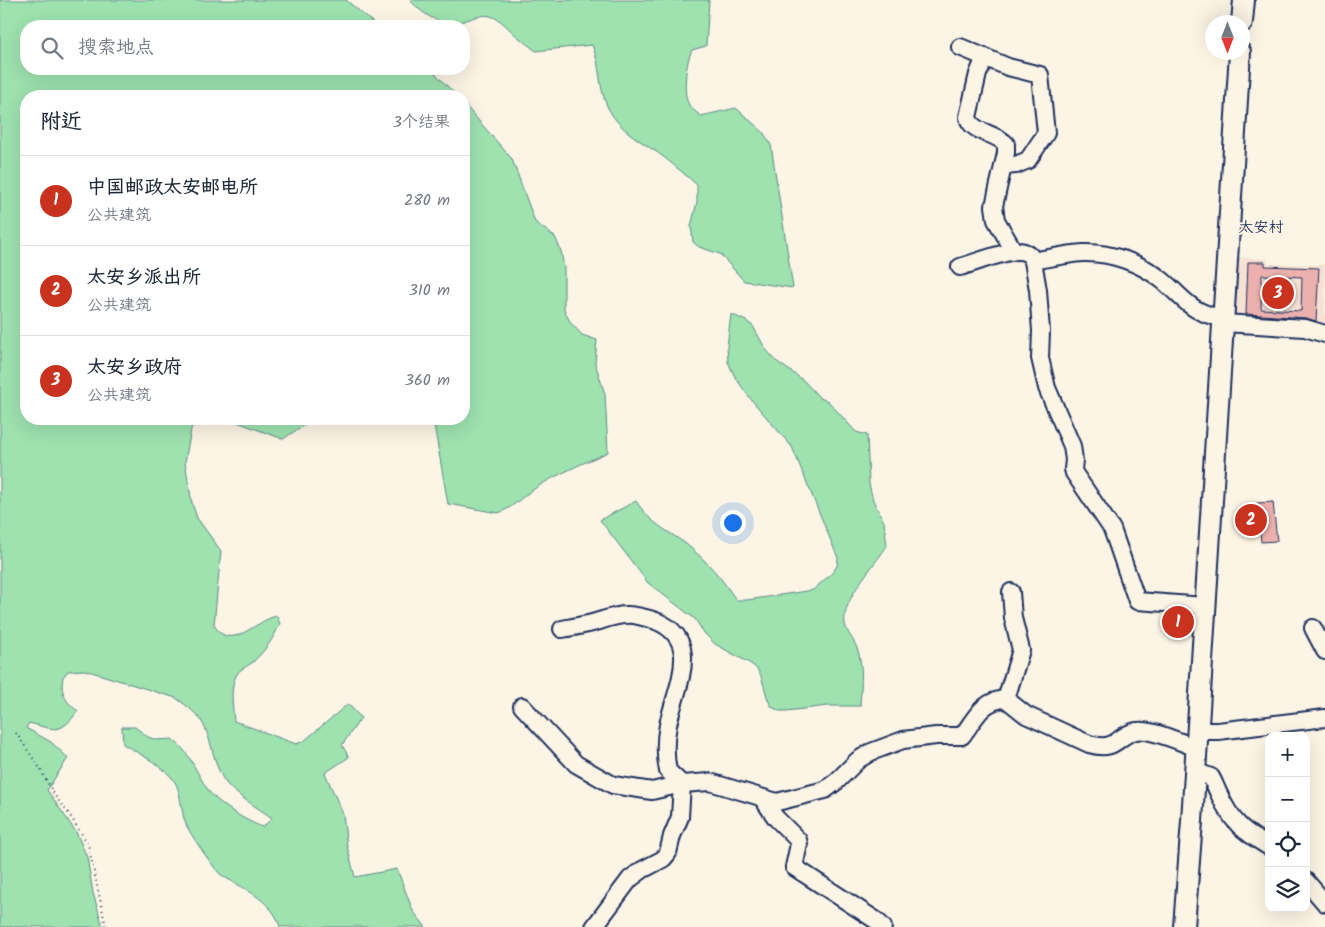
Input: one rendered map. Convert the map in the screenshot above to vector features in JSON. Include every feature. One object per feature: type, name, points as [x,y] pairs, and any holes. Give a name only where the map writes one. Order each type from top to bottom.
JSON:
[{"type":"main road","points":[[1243,15],[1244,0]]},
{"type":"main road","points":[[1184,927],[1239,60]]},
{"type":"street","points":[[960,47],[1008,67],[1040,75],[1046,133],[1028,160],[1016,165],[1003,166]]},
{"type":"street","points":[[985,57],[978,74],[968,116],[974,128],[991,134],[1006,144],[1007,148],[994,206],[994,216],[1014,252]]},
{"type":"street","points":[[960,267],[1014,252],[1031,255],[1038,290],[1041,331],[1040,358],[1047,388],[1072,446],[1074,473],[1112,529],[1137,601],[1205,606]]},
{"type":"street","points":[[1033,261],[1084,253],[1106,255],[1124,260],[1152,272],[1197,311],[1223,321],[1305,328],[1325,334]]},
{"type":"street","points":[[1006,699],[1021,653],[1013,618],[1011,592]]},
{"type":"street","points":[[562,629],[627,615],[638,616],[670,627],[676,633],[683,648],[682,668],[668,724],[666,750],[668,770],[682,784],[680,817],[672,836],[668,853],[630,880],[594,927]]},
{"type":"street","points":[[1313,628],[1325,650]]},
{"type":"street","points":[[1006,699],[1026,715],[1089,744],[1100,747],[1114,744],[1130,734],[1144,731],[1197,740],[1218,731],[1325,718]]},
{"type":"street","points":[[522,706],[576,764],[613,785],[652,791],[682,784],[710,782],[776,802],[825,790],[858,760],[871,752],[903,740],[936,736],[962,736],[985,705],[1006,699]]},
{"type":"street","points":[[1195,771],[1211,776],[1223,802],[1237,825],[1265,845]]},
{"type":"street","points":[[762,798],[776,818],[798,840],[799,844],[794,867],[877,921],[883,927]]},
{"type":"street","points":[[1310,886],[1325,903]]},
{"type":"path","points":[[16,733],[39,767],[55,796],[88,844],[106,927]]},
{"type":"shaded area","points":[[1234,257],[1267,259],[1268,264],[1325,265],[1325,331],[1230,320]]},
{"type":"green space","points":[[0,0],[346,0],[370,20],[20,20],[20,75],[437,75],[451,90],[20,90],[20,425],[192,425],[185,462],[192,503],[197,518],[221,551],[214,625],[221,633],[228,636],[236,636],[269,618],[277,616],[280,624],[265,649],[253,662],[238,672],[233,685],[232,697],[234,721],[296,744],[304,741],[348,704],[361,718],[342,745],[349,757],[325,773],[343,814],[347,846],[355,877],[397,869],[413,911],[426,927],[280,927],[268,906],[215,869],[185,822],[179,791],[171,776],[123,744],[122,727],[135,727],[148,737],[156,740],[172,739],[184,750],[208,790],[218,801],[233,812],[263,827],[272,818],[241,797],[226,783],[216,763],[208,735],[200,719],[176,698],[85,670],[68,671],[63,677],[62,687],[64,696],[78,711],[67,724],[57,729],[52,729],[29,723],[26,728],[51,742],[68,758],[47,790],[76,832],[87,857],[93,893],[103,927],[0,927]]},
{"type":"green space","points":[[410,0],[709,0],[706,46],[692,50],[688,62],[685,85],[687,100],[690,106],[701,116],[736,108],[763,132],[771,145],[793,288],[744,281],[720,254],[699,247],[693,242],[691,226],[697,202],[697,185],[665,158],[626,130],[613,116],[605,100],[592,45],[536,51],[494,17],[484,16],[467,20],[436,20],[421,11]]},
{"type":"green space","points":[[470,111],[512,159],[535,222],[555,237],[561,251],[564,267],[564,309],[571,323],[582,335],[597,340],[595,363],[605,394],[608,452],[570,469],[529,492],[508,509],[498,513],[448,504],[434,425],[470,425]]},
{"type":"green space","points":[[731,314],[753,326],[765,348],[776,361],[803,380],[820,398],[828,401],[856,432],[867,435],[869,484],[873,500],[884,522],[887,546],[853,594],[845,615],[846,627],[857,648],[861,662],[860,706],[828,706],[787,711],[779,711],[772,707],[757,669],[715,644],[704,633],[695,619],[648,583],[600,520],[636,501],[647,516],[700,556],[725,584],[736,600],[813,590],[837,566],[838,558],[792,447],[749,397],[735,377],[728,362],[727,346]]},
{"type":"green space","points":[[245,425],[304,425],[283,439]]},
{"type":"building","points":[[1248,262],[1265,262],[1265,266],[1319,268],[1316,321],[1306,318],[1246,314]],"holes":[[[1262,275],[1302,277],[1301,311],[1261,309]]]},
{"type":"building","points":[[1273,502],[1277,541],[1261,542],[1257,503]]},
{"type":"place","name":"太安乡政府","points":[[1278,293]]},
{"type":"place","name":"太安乡派出所","points":[[1251,520]]},
{"type":"place","name":"中国邮政太安邮电所","points":[[1178,622]]},
{"type":"district","name":"太安村","points":[[1261,227]]}]
